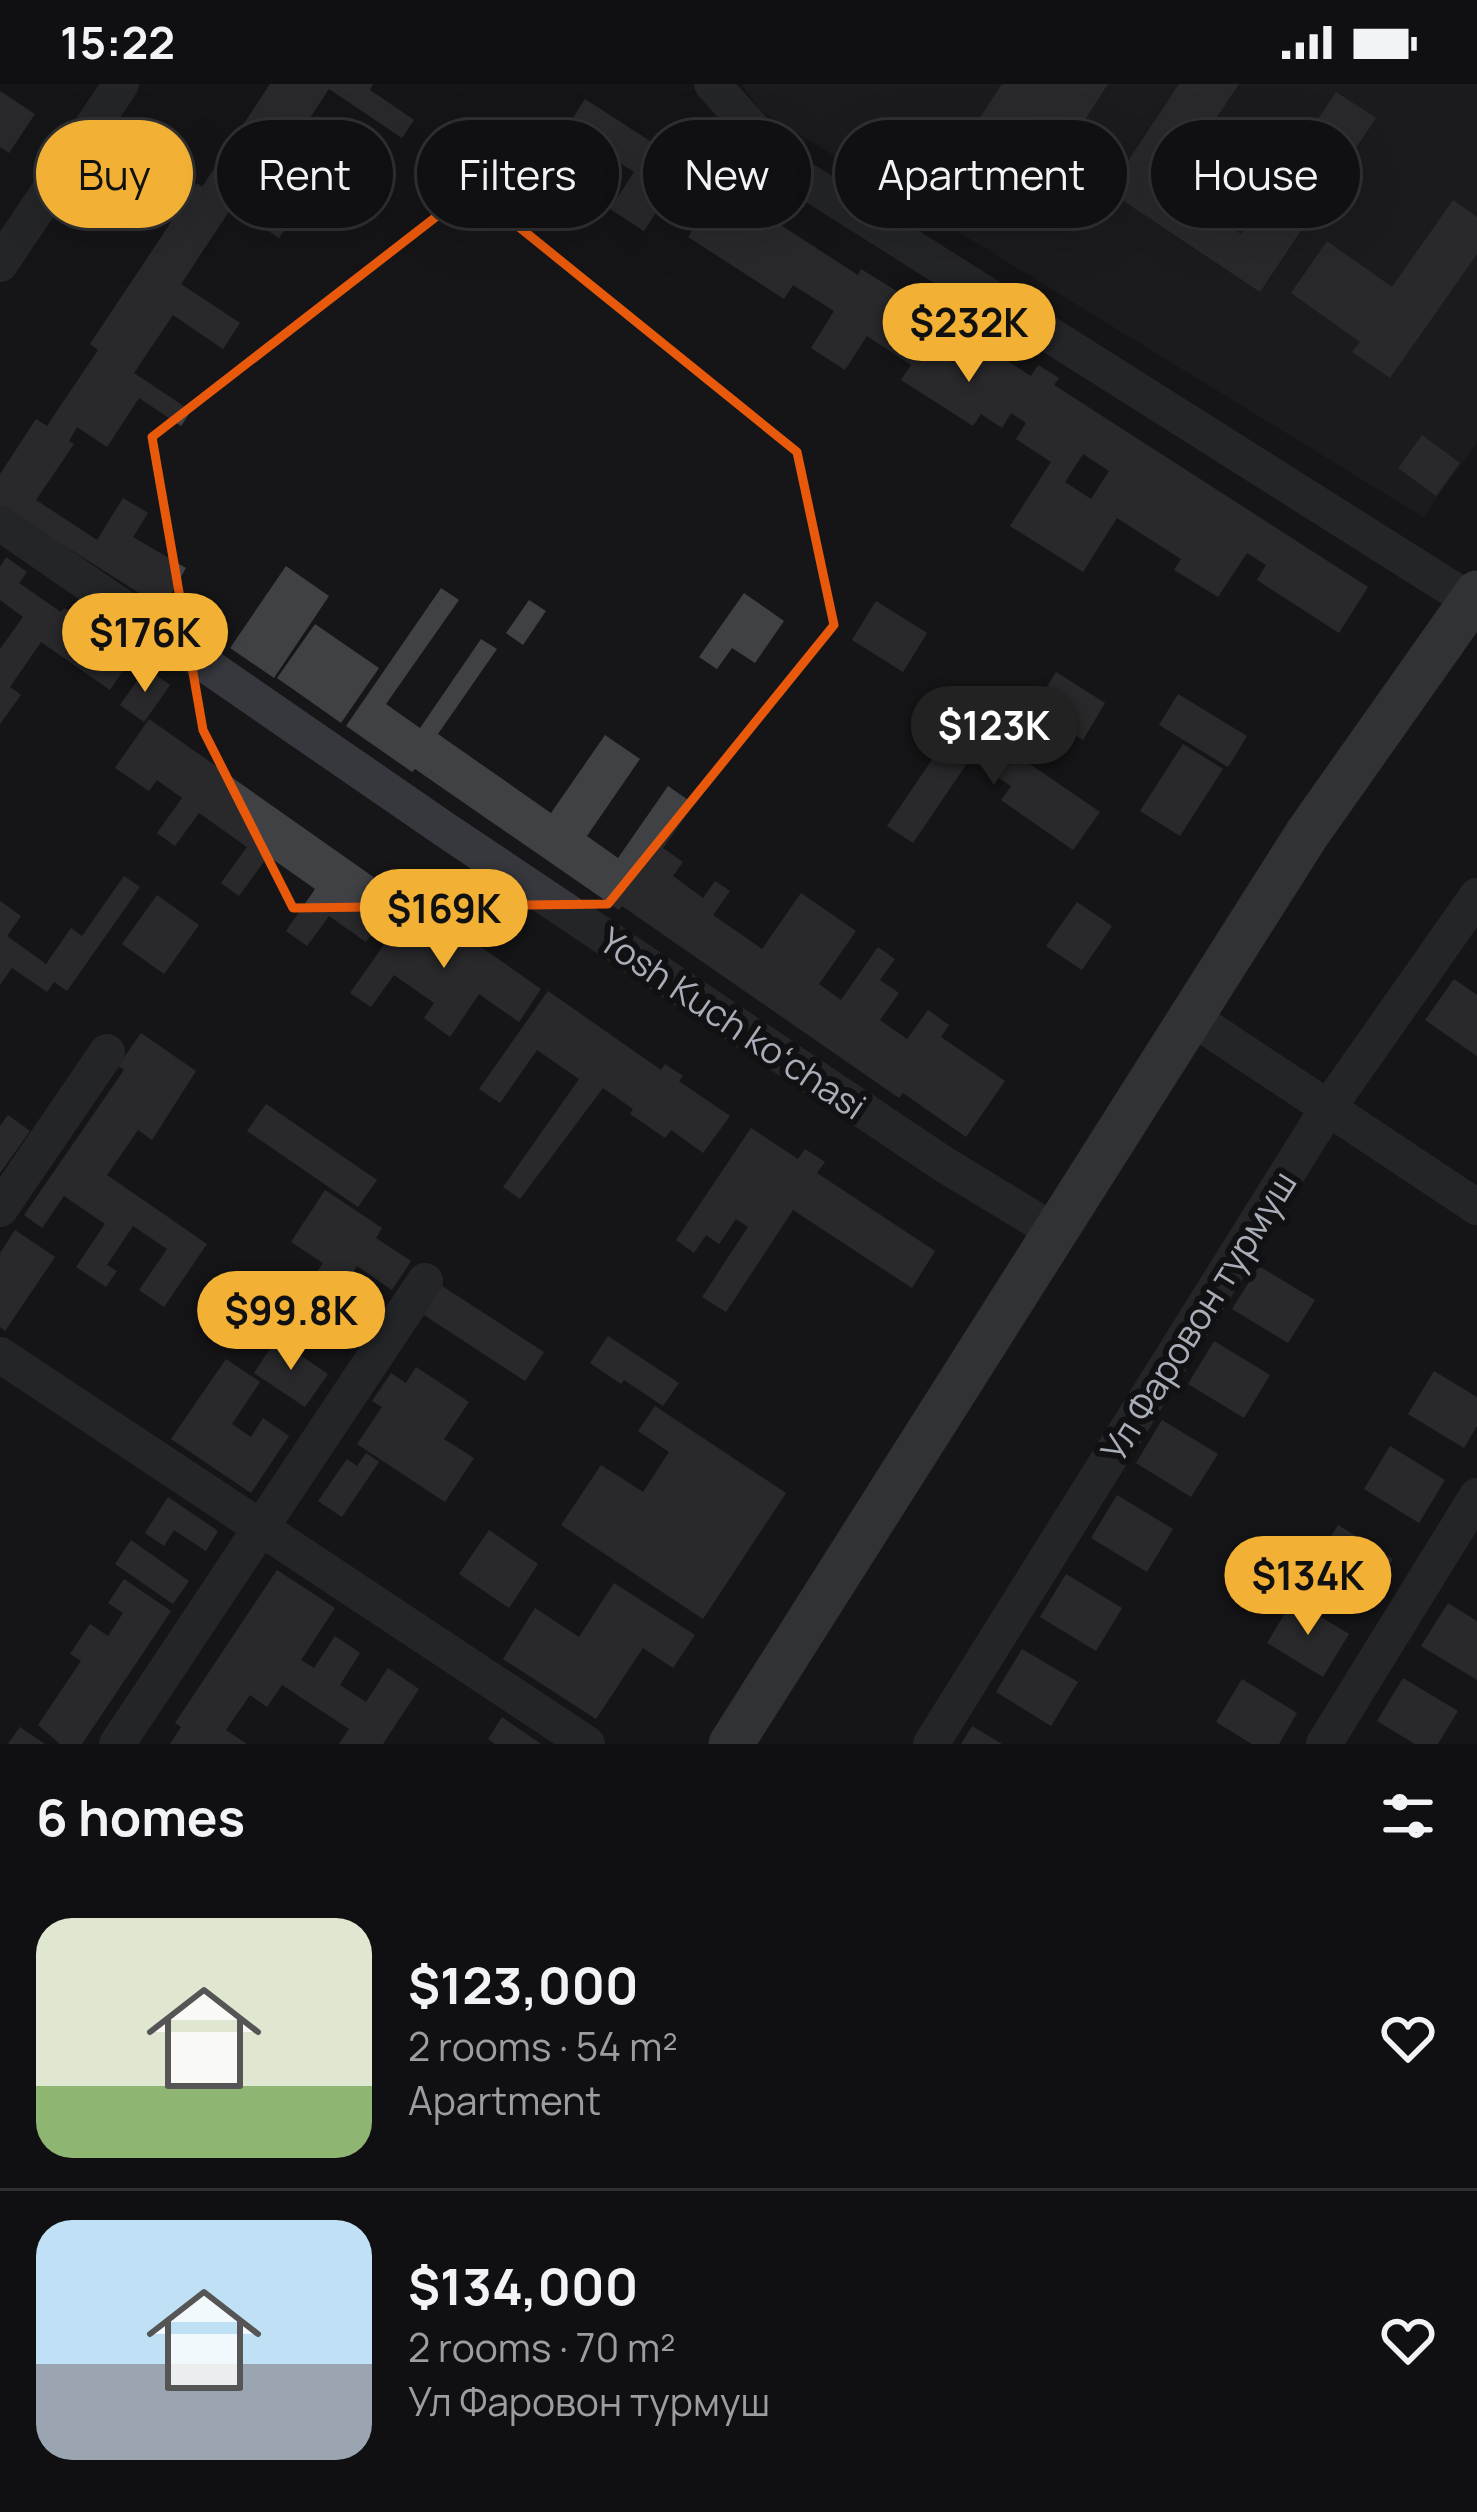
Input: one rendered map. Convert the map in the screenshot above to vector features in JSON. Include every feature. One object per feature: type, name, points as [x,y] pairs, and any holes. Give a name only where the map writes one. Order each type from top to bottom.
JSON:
[{"type":"main road","points":[[731,1744],[1307,834],[1474,597]]},
{"type":"street","points":[[6,241],[122,84]]},
{"type":"street","points":[[712,84],[793,172],[1474,597]]},
{"type":"street","name":"Yosh Kuch koʻchasi","points":[[0,524],[829,1088],[1054,1231]]},
{"type":"street","name":"Ул Фаровон турмуш","points":[[931,1744],[1328,1108],[1477,896]]},
{"type":"street","points":[[1190,1017],[1477,1207]]},
{"type":"street","points":[[0,1209],[107,1052]]},
{"type":"street","points":[[117,1744],[425,1281]]},
{"type":"street","points":[[0,1355],[586,1744]]},
{"type":"street","points":[[1324,1744],[1477,1496]]},
{"type":"highlighted area","points":[[472,189],[797,452],[834,625],[608,904],[293,908],[203,730],[152,437]]},
{"type":"shaded area","points":[[741,84],[1477,84],[1477,442],[1423,517],[952,228],[1127,228],[1127,120],[835,120],[835,156],[811,141],[811,120],[776,120],[760,110]]},
{"type":"building","points":[[270,84],[373,84],[370,90],[414,120],[402,138],[393,132],[393,120],[375,120],[329,89],[309,120],[246,120]]},
{"type":"building","points":[[1002,84],[1108,84],[1085,120],[978,120]]},
{"type":"building","points":[[1179,84],[1239,84],[1215,120],[1155,120]]},
{"type":"building","points":[[0,91],[35,114],[9,153],[0,147]]},
{"type":"building","points":[[1336,92],[1376,118],[1360,142],[1360,120],[1317,120]]},
{"type":"building","points":[[585,99],[618,120],[572,120]]},
{"type":"building","points":[[619,121],[643,136],[644,231],[619,215],[619,195],[634,172],[619,162]]},
{"type":"building","points":[[1151,126],[1151,219],[1127,203],[1127,162]]},
{"type":"building","points":[[217,164],[218,228],[181,284],[240,323],[223,349],[173,315],[134,373],[191,411],[181,426],[139,398],[107,447],[77,427],[69,441],[74,444],[36,500],[97,540],[123,498],[148,513],[133,537],[186,568],[163,608],[0,505],[0,474],[36,419],[47,426],[98,350],[90,344],[167,228],[193,228],[193,189],[197,183],[202,187]]},
{"type":"building","points":[[1453,200],[1477,217],[1477,254],[1390,378],[1352,352],[1360,342],[1291,293],[1327,241],[1392,287]]},
{"type":"building","points":[[264,228],[286,228],[279,238]]},
{"type":"building","points":[[694,228],[785,228],[858,275],[861,269],[963,332],[971,319],[996,335],[987,348],[1031,376],[1038,365],[1059,378],[1054,385],[1368,587],[1339,633],[1257,580],[1266,565],[1247,553],[1218,597],[1174,570],[1181,559],[1117,518],[1083,572],[1010,526],[1051,462],[1016,439],[1026,423],[1011,413],[1002,428],[981,414],[973,426],[901,380],[911,365],[867,336],[845,370],[811,348],[834,311],[793,285],[784,299],[688,237]],"holes":[[[1083,454],[1109,471],[1091,499],[1065,482]]]},
{"type":"building","points":[[1164,228],[1232,228],[1241,234],[1245,228],[1303,228],[1260,292]]},
{"type":"building","points":[[1422,435],[1460,463],[1436,496],[1398,468]]},
{"type":"building","points":[[6,557],[27,572],[19,583],[133,656],[110,690],[41,642],[10,687],[21,695],[0,724],[0,649],[23,617],[0,600],[0,567]]},
{"type":"building","points":[[286,566],[329,596],[274,678],[230,648]]},
{"type":"building","points":[[441,588],[459,600],[386,704],[420,728],[481,639],[497,649],[438,734],[551,813],[605,735],[640,759],[587,836],[618,858],[668,786],[694,804],[663,848],[683,862],[673,876],[703,898],[715,881],[730,891],[713,915],[762,949],[801,893],[856,931],[819,984],[841,1000],[878,947],[895,959],[880,980],[899,993],[880,1020],[907,1039],[928,1010],[949,1025],[941,1037],[1005,1081],[966,1137],[903,1093],[899,1098],[622,906],[619,910],[346,726]]},
{"type":"building","points":[[744,593],[784,621],[755,663],[732,648],[717,669],[699,657]]},
{"type":"building","points":[[529,600],[546,611],[523,645],[506,633]]},
{"type":"building","points":[[876,601],[927,633],[903,672],[852,640]]},
{"type":"building","points":[[315,624],[379,668],[341,723],[277,678]]},
{"type":"building","points":[[146,668],[170,685],[144,722],[120,705]]},
{"type":"building","points":[[1056,672],[1105,703],[1083,740],[1033,709]]},
{"type":"building","points":[[1178,694],[1247,736],[1228,767],[1159,725]]},
{"type":"building","points":[[961,717],[1100,812],[1073,850],[1001,800],[1011,786],[970,759],[913,843],[887,826]]},
{"type":"building","points":[[149,719],[399,895],[366,942],[329,916],[307,946],[286,931],[315,889],[268,856],[239,896],[221,883],[247,847],[199,813],[175,846],[157,833],[182,798],[157,780],[149,791],[115,768]]},
{"type":"building","points":[[1183,744],[1223,769],[1180,836],[1140,811]]},
{"type":"building","points":[[124,876],[140,887],[67,991],[54,982],[47,992],[12,968],[0,985],[0,901],[21,916],[7,936],[46,964],[71,928],[82,936]]},
{"type":"building","points":[[157,895],[199,925],[164,974],[122,944]]},
{"type":"building","points":[[415,901],[541,989],[519,1022],[479,994],[450,1037],[424,1018],[434,1003],[394,975],[371,1007],[350,993]]},
{"type":"building","points":[[1077,902],[1112,926],[1082,970],[1046,946]]},
{"type":"building","points":[[1454,979],[1477,995],[1477,1056],[1425,1020]]},
{"type":"building","points":[[548,991],[661,1070],[665,1064],[683,1076],[679,1081],[730,1116],[703,1153],[671,1130],[665,1138],[603,1088],[520,1199],[503,1187],[579,1079],[537,1050],[500,1103],[479,1089]]},
{"type":"building","points":[[141,1033],[196,1071],[152,1140],[138,1130],[107,1175],[207,1244],[164,1307],[139,1290],[167,1249],[133,1226],[107,1265],[117,1271],[106,1287],[76,1267],[105,1224],[64,1196],[42,1228],[24,1215],[124,1070],[118,1066]]},
{"type":"building","points":[[266,1104],[377,1180],[358,1207],[247,1131]]},
{"type":"building","points":[[8,1115],[30,1131],[0,1173],[0,1126]]},
{"type":"building","points":[[751,1128],[798,1159],[805,1149],[825,1162],[817,1173],[935,1251],[912,1288],[793,1210],[726,1312],[702,1297],[748,1227],[736,1219],[719,1244],[706,1235],[694,1253],[676,1240]]},
{"type":"building","points":[[325,1190],[382,1228],[376,1238],[411,1261],[392,1290],[357,1266],[352,1274],[382,1294],[358,1330],[303,1293],[323,1263],[291,1242]]},
{"type":"building","points":[[15,1230],[55,1257],[5,1331],[0,1327],[0,1253]]},
{"type":"building","points":[[1259,1266],[1315,1300],[1288,1343],[1232,1309]]},
{"type":"building","points":[[439,1284],[544,1352],[525,1381],[421,1313]]},
{"type":"building","points":[[608,1336],[679,1383],[663,1406],[590,1363]]},
{"type":"building","points":[[276,1339],[328,1374],[305,1407],[254,1373]]},
{"type":"building","points":[[1214,1341],[1270,1375],[1244,1418],[1188,1384]]},
{"type":"building","points":[[226,1359],[260,1382],[232,1424],[251,1437],[263,1418],[289,1436],[251,1493],[171,1439]]},
{"type":"building","points":[[416,1367],[469,1402],[444,1439],[474,1458],[445,1502],[357,1444],[382,1407],[372,1401],[391,1373],[406,1383]]},
{"type":"building","points":[[1434,1371],[1477,1397],[1477,1426],[1464,1448],[1408,1414]]},
{"type":"building","points":[[655,1406],[786,1493],[703,1619],[561,1525],[601,1465],[643,1492],[669,1452],[638,1431]]},
{"type":"building","points":[[1162,1420],[1218,1454],[1191,1497],[1136,1463]]},
{"type":"building","points":[[1390,1446],[1445,1480],[1419,1523],[1364,1489]]},
{"type":"building","points":[[366,1453],[379,1462],[342,1517],[318,1501],[347,1459],[357,1466]]},
{"type":"building","points":[[1117,1495],[1173,1529],[1147,1572],[1091,1538]]},
{"type":"building","points":[[168,1497],[218,1531],[206,1551],[174,1530],[164,1546],[145,1533]]},
{"type":"building","points":[[1338,1525],[1393,1559],[1367,1602],[1311,1568]]},
{"type":"building","points":[[489,1530],[538,1564],[509,1608],[459,1574]]},
{"type":"building","points":[[131,1540],[189,1581],[173,1604],[115,1564]]},
{"type":"building","points":[[277,1570],[335,1608],[301,1660],[314,1668],[335,1636],[360,1653],[340,1685],[366,1702],[388,1668],[419,1689],[383,1744],[339,1744],[349,1729],[282,1685],[267,1707],[250,1695],[226,1730],[247,1744],[170,1744],[181,1727],[175,1723]]},
{"type":"building","points":[[1066,1574],[1122,1608],[1096,1651],[1040,1617]]},
{"type":"building","points":[[124,1579],[171,1611],[82,1744],[60,1744],[38,1725],[81,1661],[70,1654],[90,1624],[108,1636],[123,1613],[108,1603]]},
{"type":"building","points":[[614,1583],[695,1635],[673,1668],[643,1648],[596,1719],[503,1659],[535,1608],[579,1637]]},
{"type":"building","points":[[1293,1600],[1349,1634],[1323,1677],[1267,1643]]},
{"type":"building","points":[[1448,1603],[1477,1621],[1477,1680],[1421,1646]]},
{"type":"building","points":[[1022,1649],[1078,1682],[1051,1726],[996,1692]]},
{"type":"building","points":[[1403,1678],[1458,1711],[1438,1744],[1415,1744],[1377,1721]]},
{"type":"building","points":[[1242,1679],[1297,1713],[1279,1744],[1252,1744],[1216,1722]]},
{"type":"building","points":[[502,1717],[541,1744],[495,1744],[488,1739]]},
{"type":"building","points":[[972,1726],[1002,1744],[961,1744]]},
{"type":"building","points":[[20,1727],[45,1744],[8,1744]]}]
